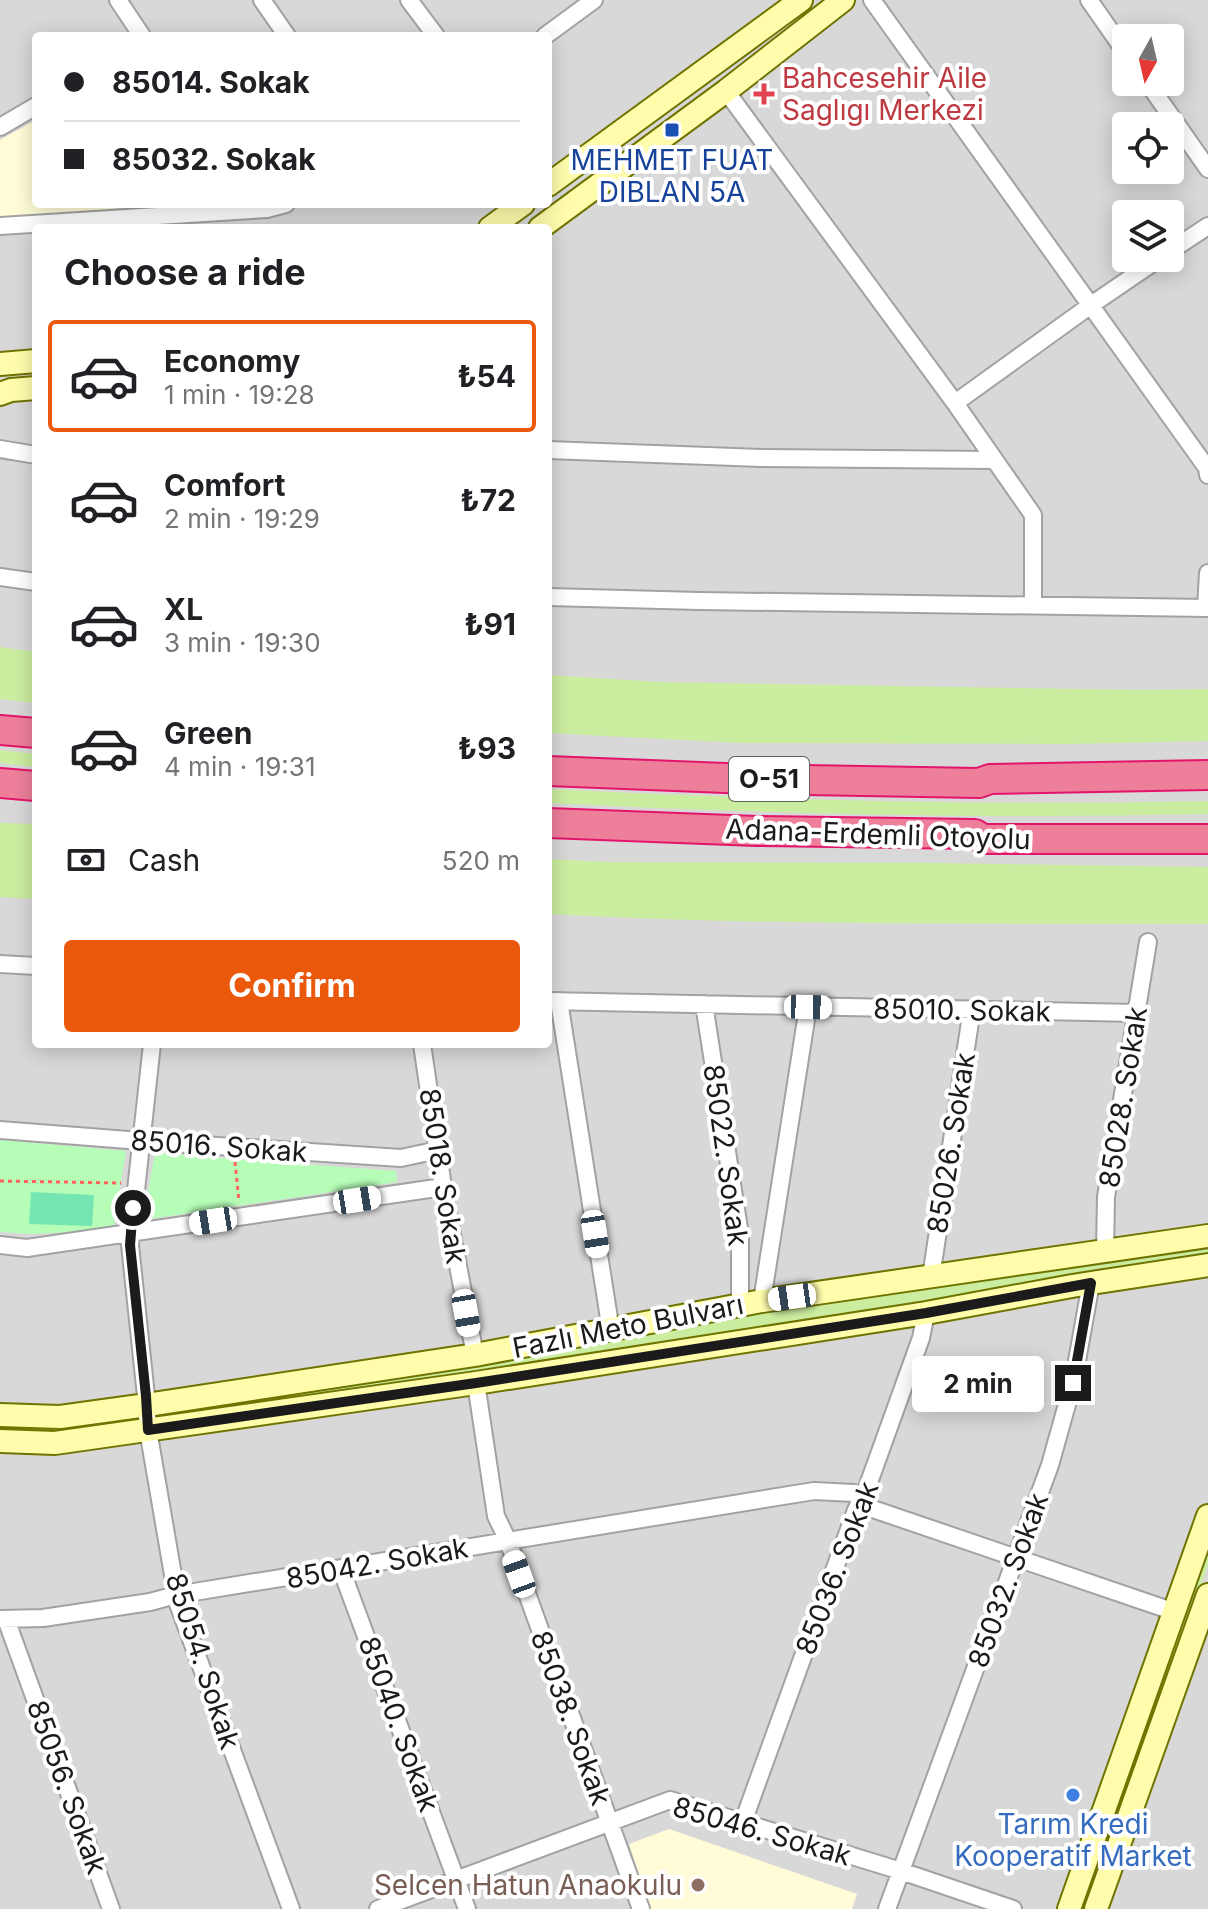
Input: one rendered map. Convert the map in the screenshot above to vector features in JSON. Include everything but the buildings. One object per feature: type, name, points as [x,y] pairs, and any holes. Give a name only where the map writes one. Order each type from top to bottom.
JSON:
[{"type":"highway","points":[[0,712],[32,715]]},
{"type":"highway","points":[[0,730],[32,733]]},
{"type":"highway","points":[[552,753],[977,764],[990,779]]},
{"type":"highway","name":"Adana-Erdemli Otoyolu","points":[[552,771],[979,783],[990,779],[1208,775]]},
{"type":"highway","points":[[0,783],[32,786]]},
{"type":"highway","points":[[0,801],[32,804]]},
{"type":"highway","name":"Adana-Erdemli Otoyolu","points":[[552,823],[757,831],[975,834],[983,839],[1208,839]]},
{"type":"highway","points":[[552,841],[745,849],[971,851],[983,839]]},
{"type":"main road","points":[[545,224],[843,0]]},
{"type":"main road","points":[[552,181],[799,1]]},
{"type":"main road","points":[[496,224],[518,208]]},
{"type":"main road","points":[[0,364],[32,361]]},
{"type":"main road","points":[[0,394],[32,388]]},
{"type":"main road","name":"Fazlı Meto Bulvarı","points":[[0,1415],[60,1417],[147,1405],[475,1355],[762,1301],[1208,1236]]},
{"type":"main road","name":"Fazlı Meto Bulvarı","points":[[0,1441],[55,1443],[476,1383],[926,1313],[1208,1265]]},
{"type":"main road","points":[[1069,1909],[1208,1516]]},
{"type":"main road","points":[[1096,1909],[1208,1595]]},
{"type":"street","points":[[118,0],[139,32]]},
{"type":"street","points":[[262,0],[284,32]]},
{"type":"street","points":[[409,0],[433,32]]},
{"type":"street","points":[[550,32],[594,0]]},
{"type":"street","points":[[872,0],[1207,468],[1208,475]]},
{"type":"street","points":[[1089,0],[1112,33]]},
{"type":"street","points":[[726,91],[955,403],[1033,515],[1033,605]]},
{"type":"street","points":[[1157,96],[1208,169]]},
{"type":"street","points":[[0,127],[32,108]]},
{"type":"street","points":[[75,224],[188,221],[260,208]]},
{"type":"street","points":[[0,226],[32,225]]},
{"type":"street","points":[[1184,242],[1208,226]]},
{"type":"street","points":[[955,403],[1139,272]]},
{"type":"street","points":[[0,449],[32,454]]},
{"type":"street","points":[[552,450],[761,458],[994,460]]},
{"type":"street","points":[[552,597],[1207,608],[1208,573]]},
{"type":"street","points":[[0,577],[32,581]]},
{"type":"street","name":"85028. Sokak","points":[[1105,1252],[1106,1197],[1148,942]]},
{"type":"street","points":[[0,964],[32,966]]},
{"type":"street","points":[[553,1001],[611,1331]]},
{"type":"street","name":"85010. Sokak","points":[[553,1001],[1136,1013]]},
{"type":"street","name":"85022. Sokak","points":[[704,1004],[740,1235],[740,1305]]},
{"type":"street","points":[[762,1301],[808,1007]]},
{"type":"street","name":"85026. Sokak","points":[[931,1277],[972,1009]]},
{"type":"street","name":"85054. Sokak","points":[[152,1048],[130,1234],[148,1430],[176,1595],[291,1909]]},
{"type":"street","name":"85018. Sokak","points":[[423,1048],[443,1187],[475,1355]]},
{"type":"street","name":"85016. Sokak","points":[[0,1130],[401,1158],[438,1150]]},
{"type":"street","points":[[0,1245],[27,1248],[443,1187]]},
{"type":"street","name":"85032. Sokak","points":[[887,1909],[1050,1465],[1073,1383],[1091,1283]]},
{"type":"street","name":"85036. Sokak","points":[[743,1822],[921,1338],[926,1313]]},
{"type":"street","name":"85038. Sokak","points":[[476,1383],[496,1516],[508,1541],[641,1909]]},
{"type":"street","name":"85042. Sokak","points":[[3,1619],[43,1618],[150,1602],[176,1595],[814,1491],[854,1493],[860,1501]]},
{"type":"street","points":[[860,1501],[867,1507],[1175,1612]]},
{"type":"street","name":"85040. Sokak","points":[[341,1569],[467,1909]]},
{"type":"street","name":"85056. Sokak","points":[[3,1619],[111,1909]]},
{"type":"street","name":"85046. Sokak","points":[[378,1909],[670,1800],[1013,1909]]},
{"type":"path","points":[[235,1159],[239,1206]]},
{"type":"path","points":[[0,1181],[121,1183]]},
{"type":"shaded area","points":[[0,0],[1208,0],[1208,1909],[0,1909]]},
{"type":"shaded area","points":[[32,122],[32,208],[123,208],[0,219],[0,140]]},
{"type":"shaded area","name":"Selcen Hatun Anaokulu","points":[[669,1829],[857,1894],[852,1909],[650,1909],[629,1844]]},
{"type":"green space","points":[[0,647],[32,651],[32,703],[0,699]]},
{"type":"green space","points":[[552,675],[659,682],[1208,689],[1208,741],[1069,744],[742,743],[552,733]]},
{"type":"green space","points":[[0,750],[32,754],[32,767],[0,763]]},
{"type":"green space","points":[[552,789],[878,801],[1208,801],[1208,814],[960,816],[552,803]]},
{"type":"green space","points":[[0,823],[32,824],[32,899],[0,897]]},
{"type":"green space","points":[[552,859],[1208,867],[1208,924],[960,924],[552,914]]},
{"type":"green space","points":[[0,1140],[126,1151],[113,1230],[31,1234],[0,1232]]},
{"type":"green space","points":[[155,1153],[396,1171],[397,1182],[143,1220]]},
{"type":"green space","points":[[31,1192],[94,1195],[92,1226],[29,1224]]},
{"type":"green space","points":[[1208,1247],[1208,1256],[782,1327],[166,1418],[165,1411],[777,1309]]},
{"type":"green space","points":[[127,1417],[129,1425],[72,1433],[0,1432],[0,1425],[64,1425]]},
{"type":"green space","points":[[1208,1544],[1208,1565],[1086,1909],[1079,1909]]},
{"type":"place","name":"Bahcesehir Aile Saglıgı Merkezi","points":[[764,94]]},
{"type":"place","name":"MEHMET FUAT DIBLAN 5A","points":[[672,130]]},
{"type":"place","name":"Tarım Kredi Kooperatif Market","points":[[1073,1795]]},
{"type":"place","name":"Selcen Hatun Anaokulu","points":[[698,1885]]},
{"type":"route","points":[[133,1208],[130,1245],[148,1430],[926,1313],[1091,1283],[1073,1383]]}]
